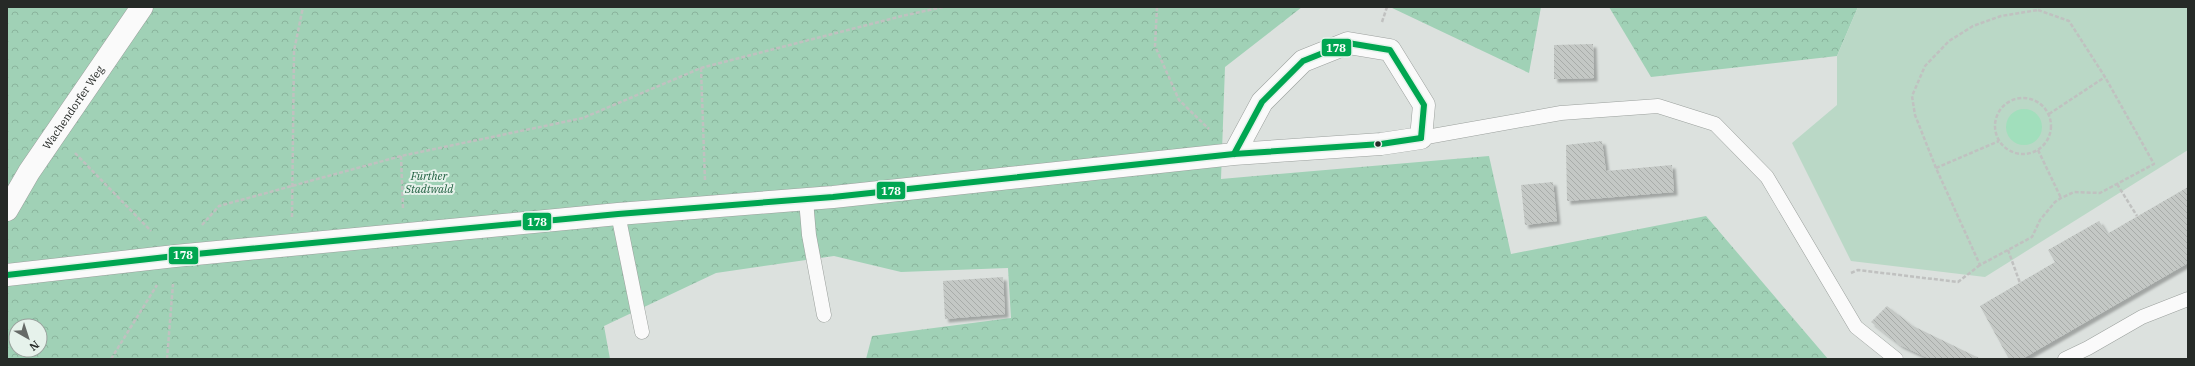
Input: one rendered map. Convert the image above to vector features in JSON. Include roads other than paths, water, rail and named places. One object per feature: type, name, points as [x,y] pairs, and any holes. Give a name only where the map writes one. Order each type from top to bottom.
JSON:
[{"type":"street","name":"Wachendorfer Weg","points":[[7,210],[29,172],[142,7]]},
{"type":"street","points":[[7,275],[175,256],[618,214],[806,200],[1234,154],[1381,144],[1421,138],[1424,105],[1390,50],[1348,43],[1303,61],[1262,102],[1234,154]]},
{"type":"lane","points":[[1421,138],[1561,113],[1658,106],[1715,124],[1767,177],[1856,327],[1896,359]]},
{"type":"lane","points":[[806,200],[809,235],[824,316]]},
{"type":"lane","points":[[618,214],[642,332]]},
{"type":"lane","points":[[2065,359],[2088,348],[2142,317],[2188,299]]},
{"type":"park label","name":"Fürther Stadtwald","points":[[429,182]]}]
